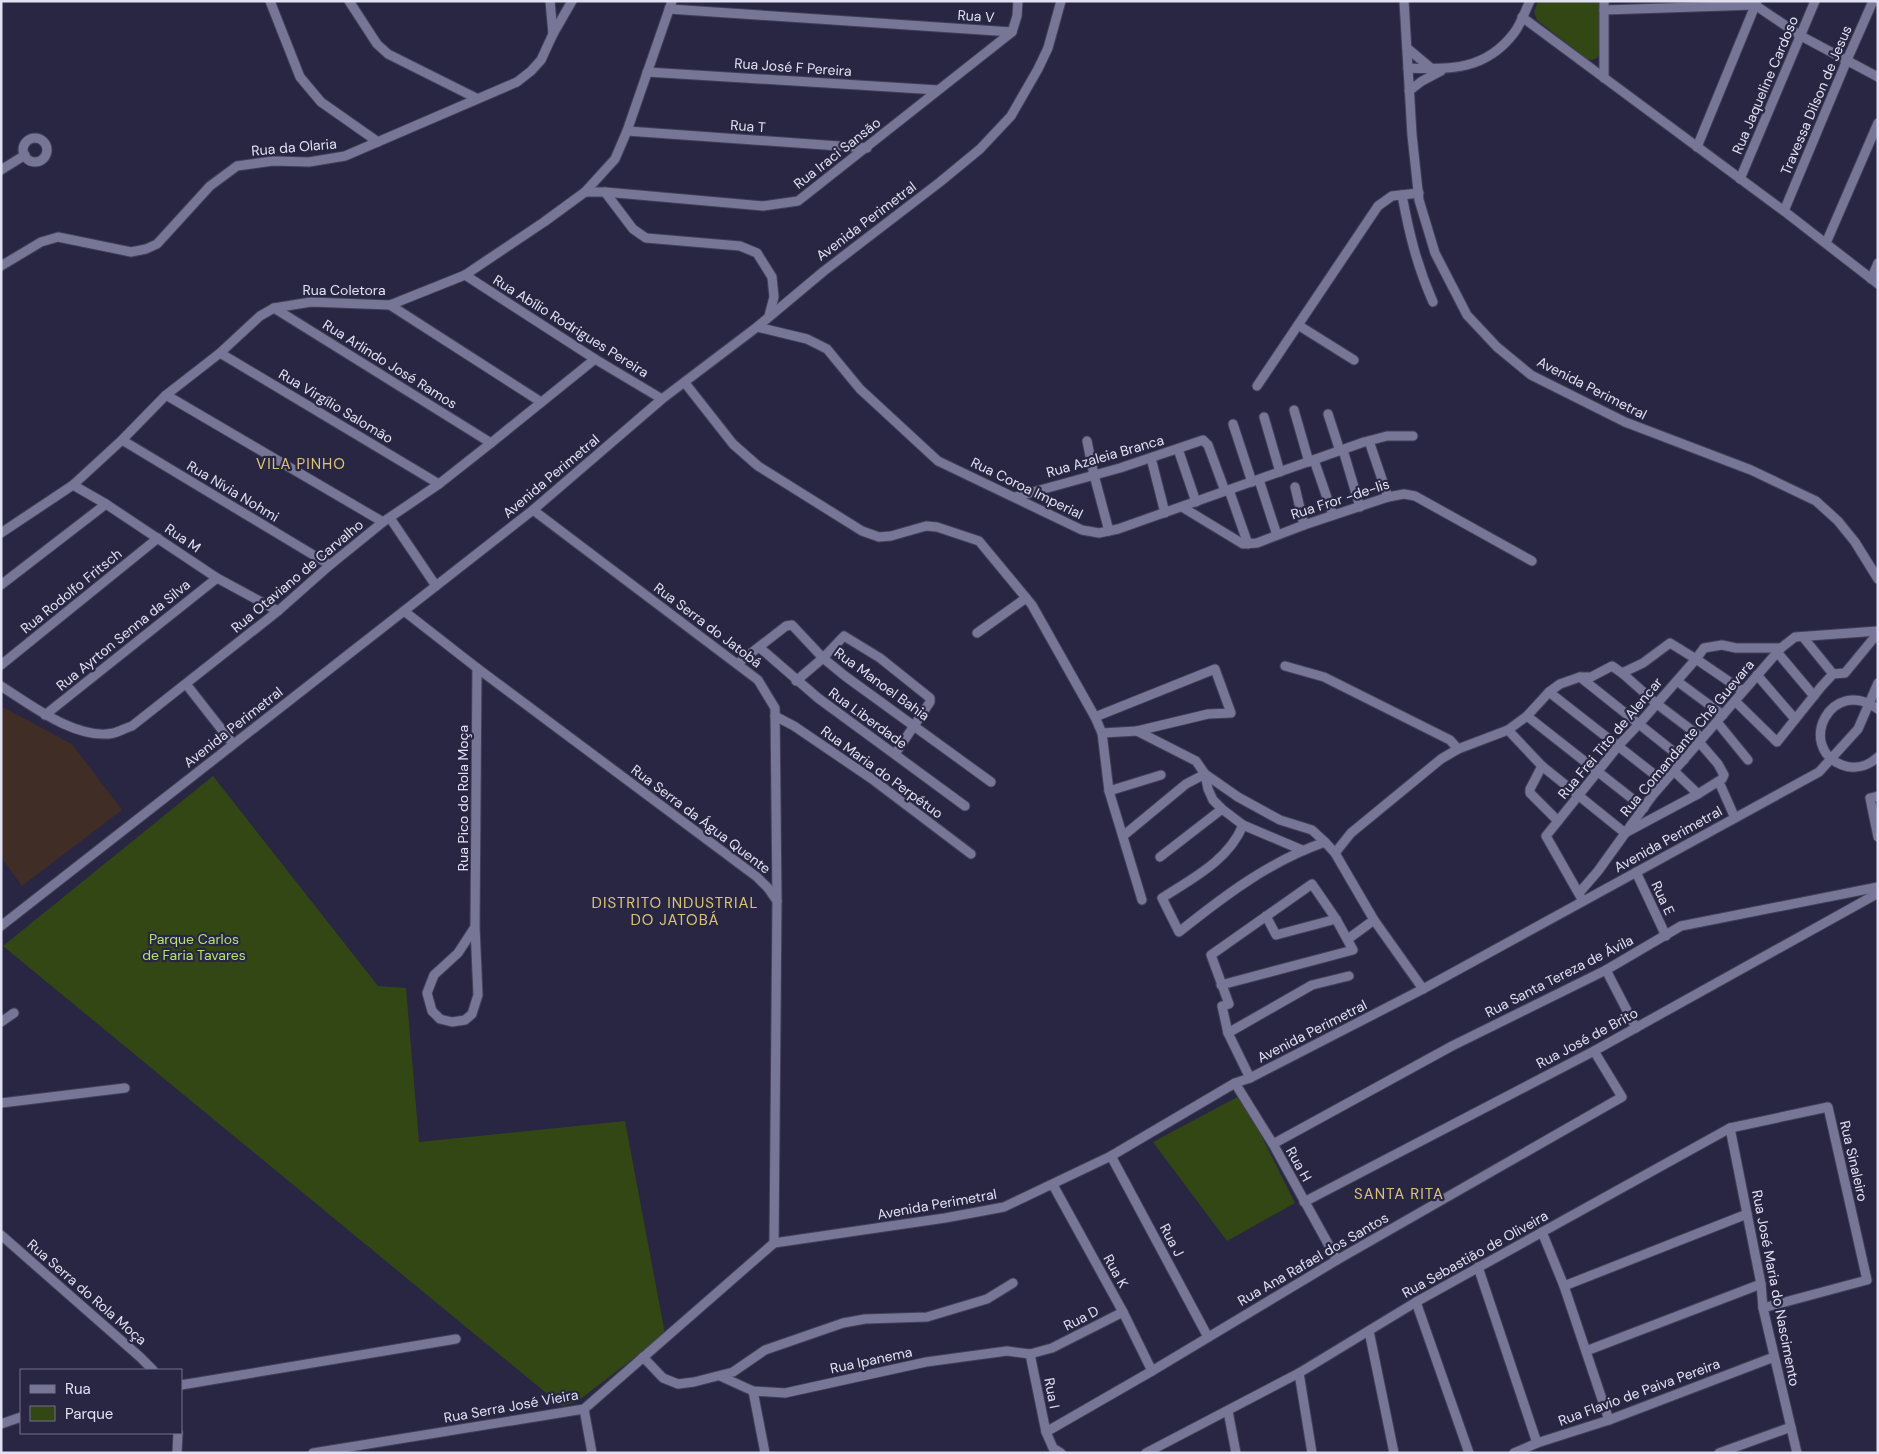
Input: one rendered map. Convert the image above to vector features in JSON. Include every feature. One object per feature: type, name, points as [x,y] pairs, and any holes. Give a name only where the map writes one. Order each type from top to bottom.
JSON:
[{"type":"street","points":[[270,1],[300,77],[321,102],[378,142]]},
{"type":"street","points":[[349,1],[377,44],[388,54],[476,98]]},
{"type":"street","points":[[550,1],[553,34]]},
{"type":"street","name":"Rua da Olaria","points":[[1,266],[42,242],[58,237],[131,252],[146,249],[157,244],[210,186],[237,166],[273,161],[309,162],[345,156],[476,98],[518,82],[541,60],[572,1]]},
{"type":"street","points":[[1012,32],[1018,16],[1018,1]]},
{"type":"street","name":"Avenida Perimetral","points":[[1,926],[533,510],[662,400],[757,327],[824,271],[980,149],[1011,116],[1038,69],[1048,48],[1061,1]]},
{"type":"street","name":"Avenida Perimetral","points":[[1404,1],[1409,90],[1419,193],[1435,253],[1467,314],[1504,352],[1531,375],[1625,422],[1751,470],[1816,501],[1838,521],[1855,542],[1874,567],[1878,580]]},
{"type":"street","points":[[1408,68],[1444,70],[1466,65],[1490,55],[1515,32],[1530,1]]},
{"type":"street","name":"Rua Jaqueline Cardoso","points":[[1740,179],[1815,1]]},
{"type":"street","name":"Travessa Dilson de Jesus","points":[[1784,211],[1873,1]]},
{"type":"street","points":[[1604,78],[1604,6],[1756,3],[1801,36],[1878,77]]},
{"type":"street","points":[[1697,147],[1756,3]]},
{"type":"street","name":"Rua V","points":[[671,5],[1012,32]]},
{"type":"street","name":"Rua Coletora","points":[[1,533],[73,485],[122,440],[166,394],[220,353],[260,316],[274,308],[312,302],[390,305],[465,275],[585,192],[615,159],[627,131],[671,5]]},
{"type":"street","points":[[1522,17],[1784,211],[1875,281],[1878,263]]},
{"type":"street","name":"Rua Iraci Sansão","points":[[585,192],[605,192],[763,206],[783,205],[798,201],[1012,32]]},
{"type":"street","points":[[1407,48],[1433,70]]},
{"type":"street","points":[[1409,90],[1444,70]]},
{"type":"street","name":"Rua José F Pereira","points":[[647,72],[938,90]]},
{"type":"street","points":[[1826,243],[1878,123]]},
{"type":"street","name":"Rua T","points":[[627,131],[867,148]]},
{"type":"street","points":[[1,170],[24,155]]},
{"type":"street","points":[[605,192],[632,229],[646,238],[740,246],[757,253],[772,277],[774,297],[769,317]]},
{"type":"street","points":[[1257,386],[1378,206],[1392,196],[1419,193]]},
{"type":"street","points":[[1402,195],[1410,239],[1420,272],[1433,302]]},
{"type":"street","name":"Rua Abílio Rodrigues Pereira","points":[[465,275],[662,400]]},
{"type":"street","points":[[390,305],[542,402]]},
{"type":"street","name":"Rua Arlindo José Ramos","points":[[274,308],[491,443]]},
{"type":"street","points":[[1298,325],[1354,360]]},
{"type":"street","name":"Rua Coroa Imperial","points":[[757,327],[807,339],[827,349],[860,389],[938,461],[1082,530],[1099,533],[1182,507],[1369,441],[1387,436],[1413,436]]},
{"type":"street","name":"Rua Virgílio Salomão","points":[[220,353],[439,484]]},
{"type":"street","name":"Rua Otaviano de Carvalho","points":[[1,686],[45,714],[82,731],[97,734],[114,733],[132,726],[278,611],[330,565],[386,520],[439,484],[595,359]]},
{"type":"street","points":[[685,383],[733,444],[758,466],[862,531],[879,537],[891,536],[926,526],[937,527],[979,541],[1032,605],[1095,717],[1102,734],[1109,791],[1142,900]]},
{"type":"street","points":[[166,394],[386,520],[436,586]]},
{"type":"street","points":[[1294,410],[1311,461],[1333,515]]},
{"type":"street","points":[[1328,414],[1360,506]]},
{"type":"street","points":[[1264,417],[1280,472]]},
{"type":"street","points":[[1233,424],[1277,535]]},
{"type":"street","name":"Rua Nívia Nohmi","points":[[122,440],[330,565]]},
{"type":"street","name":"Rua Azaleia Branca","points":[[1015,497],[1151,458],[1203,440],[1208,445],[1227,491]]},
{"type":"street","points":[[1087,441],[1108,531]]},
{"type":"street","points":[[1369,441],[1388,497]]},
{"type":"street","points":[[1178,449],[1196,502]]},
{"type":"street","points":[[1151,458],[1164,513]]},
{"type":"street","name":"Rua M","points":[[73,485],[106,504],[217,578],[278,611]]},
{"type":"street","points":[[1295,487],[1304,525]]},
{"type":"street","points":[[1182,507],[1243,544],[1248,544],[1227,491]]},
{"type":"street","name":"Rua Fror -de-lis","points":[[1248,544],[1257,543],[1388,497],[1404,494],[1415,496],[1532,561]]},
{"type":"street","points":[[1,585],[106,504]]},
{"type":"street","name":"Rua Serra do Jatobá","points":[[533,510],[758,680],[768,694],[775,708],[777,901]]},
{"type":"street","name":"Rua Rodolfo Fritsch","points":[[1,665],[158,538]]},
{"type":"street","name":"Rua Ayrton Senna da Silva","points":[[45,714],[217,578]]},
{"type":"street","points":[[977,633],[1026,598]]},
{"type":"street","name":"Rua Serra da Água Quente","points":[[404,611],[757,877],[777,901]]},
{"type":"street","name":"Rua Manoel Bahia","points":[[737,664],[786,626],[792,625],[823,658],[845,676],[992,782]]},
{"type":"street","points":[[1814,696],[1779,650],[1795,638],[1878,632]]},
{"type":"street","points":[[1735,701],[1777,742],[1834,674],[1845,673],[1878,632]]},
{"type":"street","points":[[796,681],[823,658],[844,636],[880,658],[929,695],[930,702],[895,754]]},
{"type":"street","points":[[1803,637],[1834,674]]},
{"type":"street","points":[[1622,673],[1643,663],[1670,644],[1743,691]]},
{"type":"street","name":"Rua Frei Tito de Alencar","points":[[1581,897],[1546,836],[1558,821],[1619,745],[1640,724],[1704,648],[1722,645],[1736,648],[1779,650]]},
{"type":"street","name":"Rua Liberdade","points":[[759,647],[796,681],[965,806]]},
{"type":"street","name":"Rua Comandante Chê Guevara","points":[[1581,897],[1625,833],[1664,782],[1779,650]]},
{"type":"street","points":[[1285,666],[1324,677],[1450,740],[1458,749]]},
{"type":"street","points":[[1335,853],[1351,833],[1441,759],[1458,749],[1508,730],[1527,716],[1549,692],[1560,684],[1580,676],[1591,677],[1612,666],[1701,740],[1722,769],[1721,780],[1735,818]]},
{"type":"street","name":"Rua Pico do Rola Moça","points":[[476,927],[458,952],[434,975],[427,992],[432,1011],[440,1020],[452,1022],[465,1020],[472,1014],[478,995],[476,927],[478,668]]},
{"type":"street","points":[[1095,717],[1215,669],[1231,713],[1208,714],[1137,731],[1102,734]]},
{"type":"street","points":[[1757,675],[1795,719]]},
{"type":"street","points":[[1580,676],[1684,760]]},
{"type":"street","points":[[1677,681],[1720,718],[1748,760]]},
{"type":"street","name":"Avenida Perimetral","points":[[774,1243],[945,1218],[1004,1206],[1054,1185],[1111,1156],[1234,1083],[1250,1078],[1423,989],[1581,897],[1636,872],[1818,772],[1858,729],[1878,683]]},
{"type":"street","points":[[186,684],[233,744]]},
{"type":"street","points":[[1549,692],[1664,782]]},
{"type":"street","points":[[1878,709],[1869,703],[1858,700],[1845,700],[1834,706],[1826,714],[1821,726],[1820,738],[1824,750],[1832,759],[1847,767],[1858,767],[1868,764],[1878,757]]},
{"type":"street","name":"Rua Maria do Perpétuo","points":[[775,716],[794,726],[872,779],[971,854]]},
{"type":"street","points":[[1527,716],[1644,808]]},
{"type":"street","points":[[1508,730],[1542,766],[1625,833],[1721,780]]},
{"type":"street","points":[[1137,731],[1196,761],[1205,774],[1238,797],[1280,820],[1312,830],[1335,853],[1374,920],[1423,989]]},
{"type":"street","points":[[1542,766],[1530,789],[1530,793],[1558,821]]},
{"type":"street","points":[[1674,771],[1698,794]]},
{"type":"street","points":[[1205,774],[1208,789],[1213,800],[1222,809],[1243,824],[1302,850]]},
{"type":"street","points":[[1123,836],[1186,784],[1205,774]]},
{"type":"street","points":[[1109,791],[1160,775]]},
{"type":"street","points":[[1874,797],[1878,837]]},
{"type":"street","points":[[1160,857],[1222,809]]},
{"type":"street","points":[[1243,824],[1238,838],[1211,866],[1162,898],[1179,932],[1223,897],[1260,872],[1302,850],[1324,842]]},
{"type":"street","name":"Rua E","points":[[1636,872],[1666,936]]},
{"type":"street","points":[[1221,985],[1353,950],[1336,919],[1312,884],[1211,955],[1221,985],[1228,1004],[1222,1006],[1228,1033],[1250,1078]]},
{"type":"street","name":"Rua Santa Tereza de Ávila","points":[[1273,1144],[1452,1046],[1606,970],[1681,926],[1878,887]]},
{"type":"street","name":"Rua José de Brito","points":[[1304,1202],[1594,1051],[1873,896],[1878,891]]},
{"type":"street","points":[[774,1243],[777,901]]},
{"type":"street","points":[[1266,916],[1276,935],[1336,919]]},
{"type":"street","points":[[1348,939],[1374,920]]},
{"type":"street","points":[[1606,970],[1636,1028]]},
{"type":"street","points":[[1228,1033],[1312,985],[1349,976]]},
{"type":"street","points":[[1,1022],[14,1013]]},
{"type":"street","name":"Rua Ana Rafael dos Santos","points":[[1046,1432],[1337,1260],[1622,1097],[1594,1051]]},
{"type":"street","name":"Rua H","points":[[1234,1083],[1273,1144],[1337,1260]]},
{"type":"street","points":[[1,1103],[125,1088]]},
{"type":"street","name":"Rua Sebastião de Oliveira","points":[[1146,1453],[1163,1448],[1299,1373],[1416,1302],[1730,1128],[1828,1107]]},
{"type":"street","name":"Rua Sinaleiro","points":[[1763,1308],[1867,1280],[1828,1107]]},
{"type":"street","name":"Rua José Maria do Nascimento","points":[[1730,1128],[1761,1284],[1763,1308],[1797,1453]]},
{"type":"street","name":"Rua J","points":[[1111,1156],[1208,1337]]},
{"type":"street","name":"Rua K","points":[[1054,1185],[1123,1312],[1152,1371]]},
{"type":"street","points":[[1564,1286],[1747,1214]]},
{"type":"street","points":[[1542,1232],[1564,1286],[1609,1420]]},
{"type":"street","name":"Rua Serra do Rola Moça","points":[[1,1235],[133,1350],[152,1369]]},
{"type":"street","name":"Rua Serra José Vieira","points":[[313,1453],[584,1409],[774,1243]]},
{"type":"street","points":[[1478,1267],[1537,1444]]},
{"type":"street","points":[[643,1357],[663,1378],[678,1384],[694,1382],[733,1372],[764,1350],[843,1323],[865,1319],[927,1317],[986,1299],[1013,1283]]},
{"type":"street","points":[[1586,1351],[1761,1284]]},
{"type":"street","points":[[1416,1302],[1469,1453]]},
{"type":"street","name":"Rua D","points":[[1030,1354],[1052,1348],[1123,1312]]},
{"type":"street","points":[[1369,1331],[1394,1453]]},
{"type":"street","points":[[182,1385],[456,1339]]},
{"type":"street","name":"Rua Ipanema","points":[[720,1376],[753,1391],[786,1392],[926,1362],[1007,1351],[1030,1354]]},
{"type":"street","name":"Rua I","points":[[1030,1354],[1046,1432],[1053,1448],[1060,1453]]},
{"type":"street","name":"Rua Flavio de Paiva Pereira","points":[[1514,1453],[1609,1420],[1774,1357]]},
{"type":"street","points":[[1299,1373],[1312,1453]]},
{"type":"street","points":[[753,1391],[765,1453]]},
{"type":"street","points":[[584,1409],[592,1453]]},
{"type":"street","points":[[1228,1411],[1236,1453]]},
{"type":"street","points":[[1,1424],[20,1417]]},
{"type":"street","points":[[1719,1453],[1791,1427]]},
{"type":"street","points":[[177,1453],[178,1434]]},
{"type":"shaded area","points":[[1,706],[72,744],[122,810],[22,886],[1,857]]},
{"type":"green space","points":[[1538,1],[1600,1],[1600,53],[1597,58],[1587,59],[1537,20],[1534,12]]},
{"type":"green space","name":"Parque Carlos de Faria Tavares","points":[[213,776],[378,986],[406,988],[419,1142],[625,1121],[665,1334],[578,1401],[562,1406],[3,946]]},
{"type":"green space","points":[[1241,1095],[1295,1203],[1227,1241],[1153,1142]]},
{"type":"district","name":"VILA PINHO","points":[[301,464]]},
{"type":"district","name":"DISTRITO INDUSTRIAL DO JATOBÁ","points":[[675,912]]},
{"type":"district","name":"SANTA RITA","points":[[1399,1194]]}]
